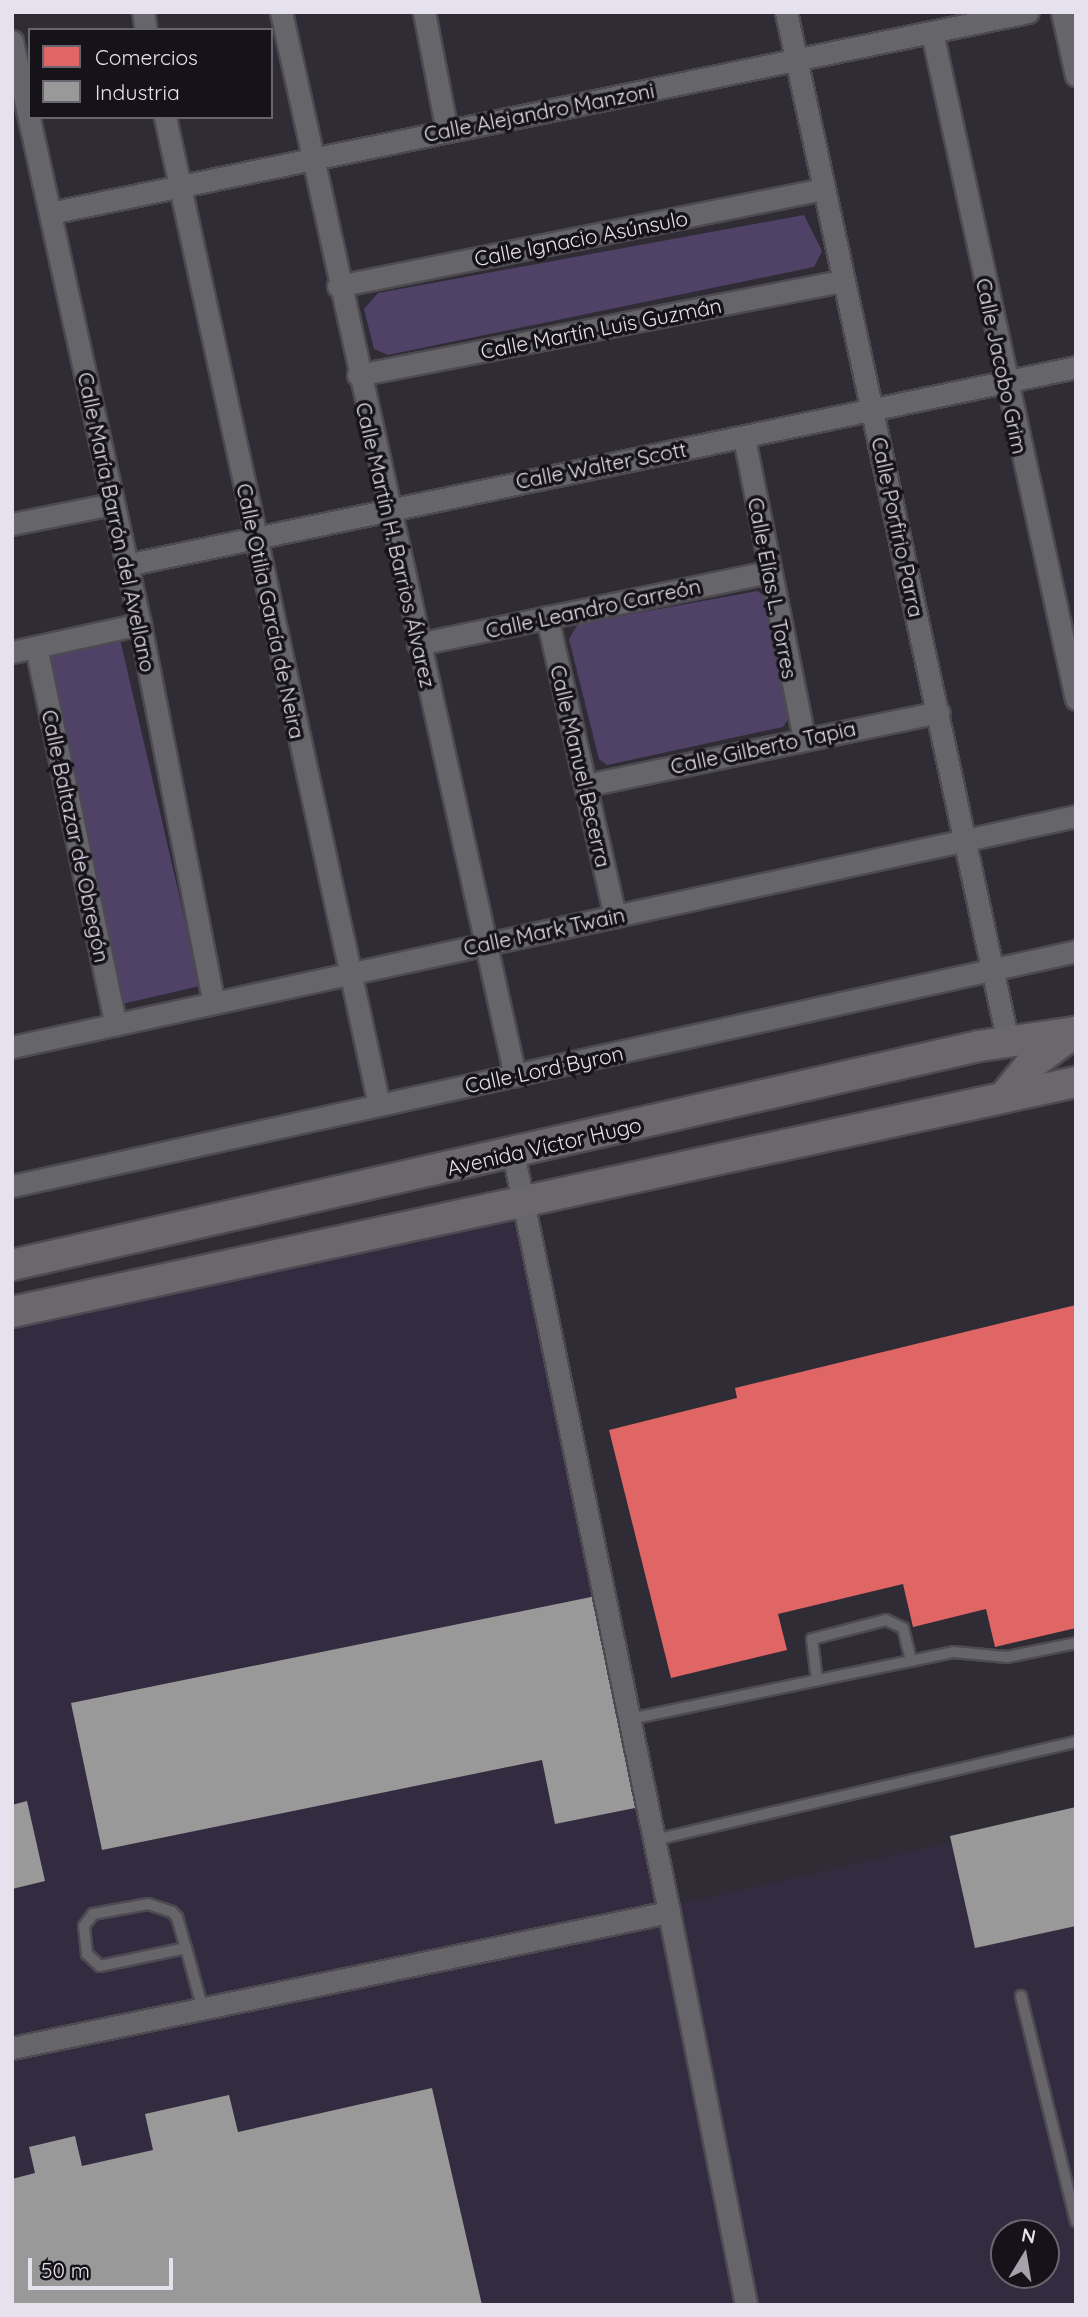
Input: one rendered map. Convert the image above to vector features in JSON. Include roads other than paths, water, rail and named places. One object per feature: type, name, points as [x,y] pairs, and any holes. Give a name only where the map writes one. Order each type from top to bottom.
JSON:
[{"type":"street","name":"Calle Martín H. Barrios Álvarez","points":[[281,12],[338,286],[514,1076]]},
{"type":"street","points":[[424,12],[447,131]]},
{"type":"street","name":"Calle Porfirio Parra","points":[[786,12],[1008,1042]]},
{"type":"street","name":"Calle Alejandro Manzoni","points":[[50,213],[1028,12]]},
{"type":"street","points":[[1062,12],[1076,75]]},
{"type":"street","name":"Calle Jacobo Grim","points":[[932,32],[1005,383],[1076,699]]},
{"type":"street","name":"Calle María Barrón del Avellano","points":[[12,41],[28,113]]},
{"type":"street","name":"Calle María Barrón del Avellano","points":[[29,119],[140,624],[214,1003]]},
{"type":"street","name":"Calle Otilia García de Neira","points":[[165,119],[348,975],[379,1105]]},
{"type":"street","name":"Calle Ignacio Asúnsulo","points":[[338,286],[822,188]]},
{"type":"street","name":"Calle Martín Luis Guzmán","points":[[358,375],[843,281]]},
{"type":"street","name":"Calle Walter Scott","points":[[126,565],[254,533],[744,438],[1076,367]]},
{"type":"street","name":"Calle Elías L. Torres","points":[[744,438],[804,738]]},
{"type":"street","points":[[12,524],[112,504]]},
{"type":"street","name":"Calle Leandro Carreón","points":[[418,644],[769,572]]},
{"type":"street","name":"Calle Manuel Becerra","points":[[547,617],[615,916]]},
{"type":"street","points":[[12,652],[140,624]]},
{"type":"street","name":"Calle Baltazar de Obregón","points":[[36,647],[116,1025]]},
{"type":"street","name":"Calle Gilberto Tapia","points":[[587,785],[939,712]]},
{"type":"street","name":"Calle Mark Twain","points":[[12,1047],[1076,816]]},
{"type":"street","name":"Calle Lord Byron","points":[[12,1186],[1076,951]]},
{"type":"street","points":[[1004,1097],[1028,1066],[1075,1032]]},
{"type":"street","name":"Avenida Víctor Hugo","points":[[12,1265],[1008,1042],[1075,1032]]},
{"type":"street","points":[[12,1312],[1076,1082]]},
{"type":"street","points":[[513,1153],[746,2305]]},
{"type":"street","points":[[12,2048],[202,2006],[668,1912]]},
{"type":"lane","points":[[817,1680],[812,1639],[886,1620],[903,1628],[911,1661]]},
{"type":"lane","points":[[629,1719],[969,1651],[1007,1657],[1076,1643]]},
{"type":"lane","points":[[654,1840],[1076,1742]]},
{"type":"lane","points":[[186,1948],[100,1966],[87,1954],[84,1926],[93,1914],[161,1906],[177,1917],[186,1948],[202,2006]]},
{"type":"lane","points":[[1021,1996],[1076,2221]]}]
